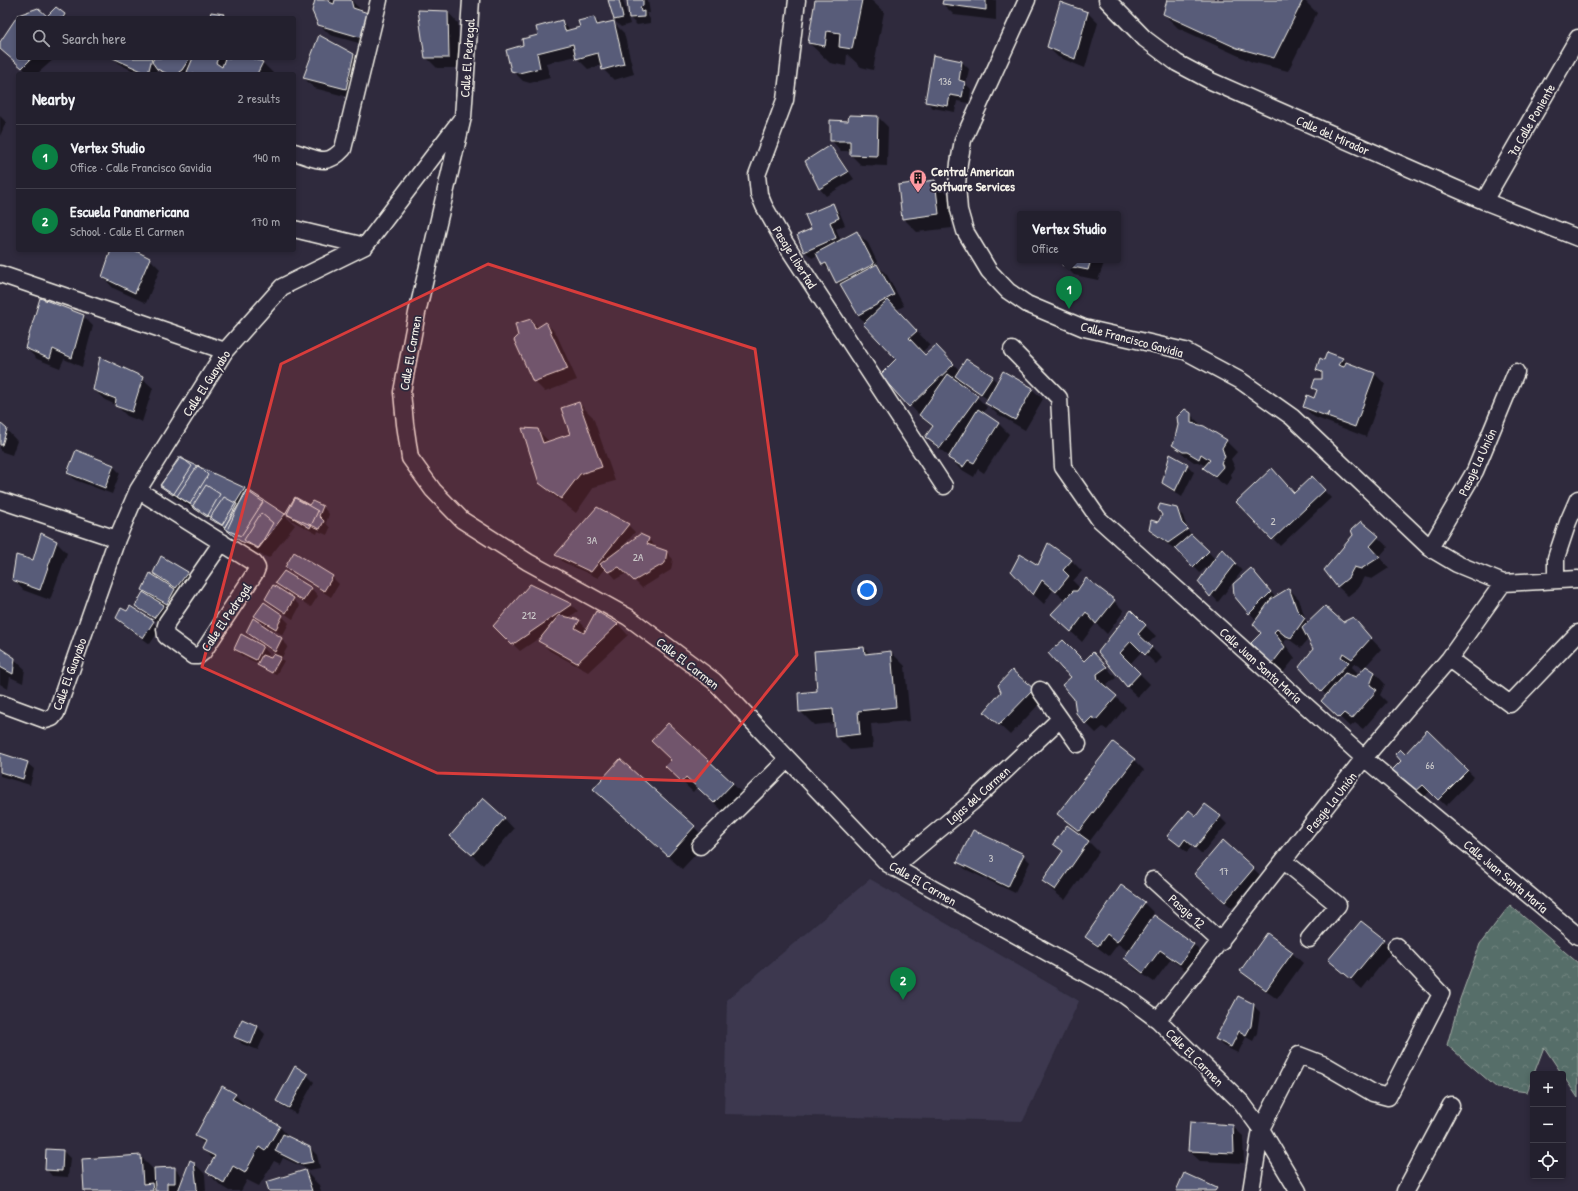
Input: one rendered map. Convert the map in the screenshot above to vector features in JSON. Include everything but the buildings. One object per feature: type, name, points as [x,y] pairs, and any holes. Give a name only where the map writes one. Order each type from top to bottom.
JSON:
[{"type":"street","points":[[296,153],[327,161],[336,157],[343,149],[379,0]]},
{"type":"street","name":"Calle El Pedregal","points":[[463,117],[471,0]]},
{"type":"street","name":"Pasaje Libertad","points":[[796,0],[786,100],[757,175],[759,194],[764,206],[785,243],[944,486]]},
{"type":"street","name":"Calle Francisco Gavidia","points":[[1027,0],[963,140],[957,185],[959,210],[965,231],[989,271],[1008,291],[1027,304],[1084,328],[1185,351],[1241,381],[1292,417],[1430,548],[1457,564],[1503,583],[1578,579]]},
{"type":"street","name":"Calle del Mirador","points":[[1107,0],[1145,39],[1184,67],[1219,84],[1484,201],[1578,238]]},
{"type":"street","name":"7a Calle Poniente","points":[[1484,201],[1578,38]]},
{"type":"street","name":"Calle El Guayabo","points":[[0,703],[46,720],[52,718],[56,713],[117,539],[138,490],[225,351],[282,287],[364,246],[463,117]]},
{"type":"street","name":"Calle El Carmen","points":[[463,117],[417,312],[402,392],[410,458],[433,490],[462,520],[528,562],[634,621],[714,681],[893,868],[1124,995],[1158,1020],[1242,1103],[1261,1129],[1298,1191]]},
{"type":"street","points":[[296,229],[364,246]]},
{"type":"street","points":[[0,274],[225,351]]},
{"type":"street","name":"Calle Juan Santa María","points":[[1012,350],[1059,398],[1063,467],[1099,519],[1364,758],[1578,936]]},
{"type":"street","name":"Pasaje La Unión","points":[[1430,548],[1475,471],[1516,372]]},
{"type":"street","name":"Calle El Pedregal","points":[[138,490],[222,542],[254,563],[257,568],[203,652],[198,656],[193,656],[166,636],[165,629],[171,615],[222,542]]},
{"type":"street","points":[[1556,580],[1556,558],[1568,522],[1578,499]]},
{"type":"street","points":[[0,500],[117,539]]},
{"type":"street","name":"Pasaje La Unión","points":[[1158,1020],[1221,942],[1364,758],[1449,659],[1503,583]]},
{"type":"street","points":[[1449,659],[1510,704],[1578,633]]},
{"type":"street","points":[[1040,690],[1078,744]]},
{"type":"street","name":"Lajas del Carmen","points":[[893,868],[972,802],[1060,719]]},
{"type":"street","points":[[700,846],[788,759]]},
{"type":"street","points":[[1284,861],[1338,905],[1309,939]]},
{"type":"street","name":"Pasaje 12","points":[[1153,880],[1221,942]]},
{"type":"street","points":[[1251,1191],[1261,1129],[1299,1055],[1325,1065],[1373,1093],[1388,1097],[1441,994],[1396,946]]},
{"type":"street","points":[[1405,1191],[1451,1105]]},
{"type":"highlighted area","points":[[488,264],[755,349],[797,655],[695,781],[437,773],[202,667],[281,364]]},
{"type":"shaded area","points":[[870,879],[1079,1001],[1023,1121],[724,1114],[727,1000]]},
{"type":"green space","points":[[1510,905],[1578,963],[1578,1098],[1566,1080],[1566,1071],[1560,1071],[1544,1047],[1535,1071],[1530,1071],[1530,1084],[1527,1092],[1497,1088],[1447,1045],[1460,999],[1480,944]]},
{"type":"place","name":"Central American Software Services","points":[[918,193]]},
{"type":"place","name":"Vertex Studio","points":[[1069,309]]},
{"type":"place","name":"Escuela Panamericana","points":[[903,1000]]}]
